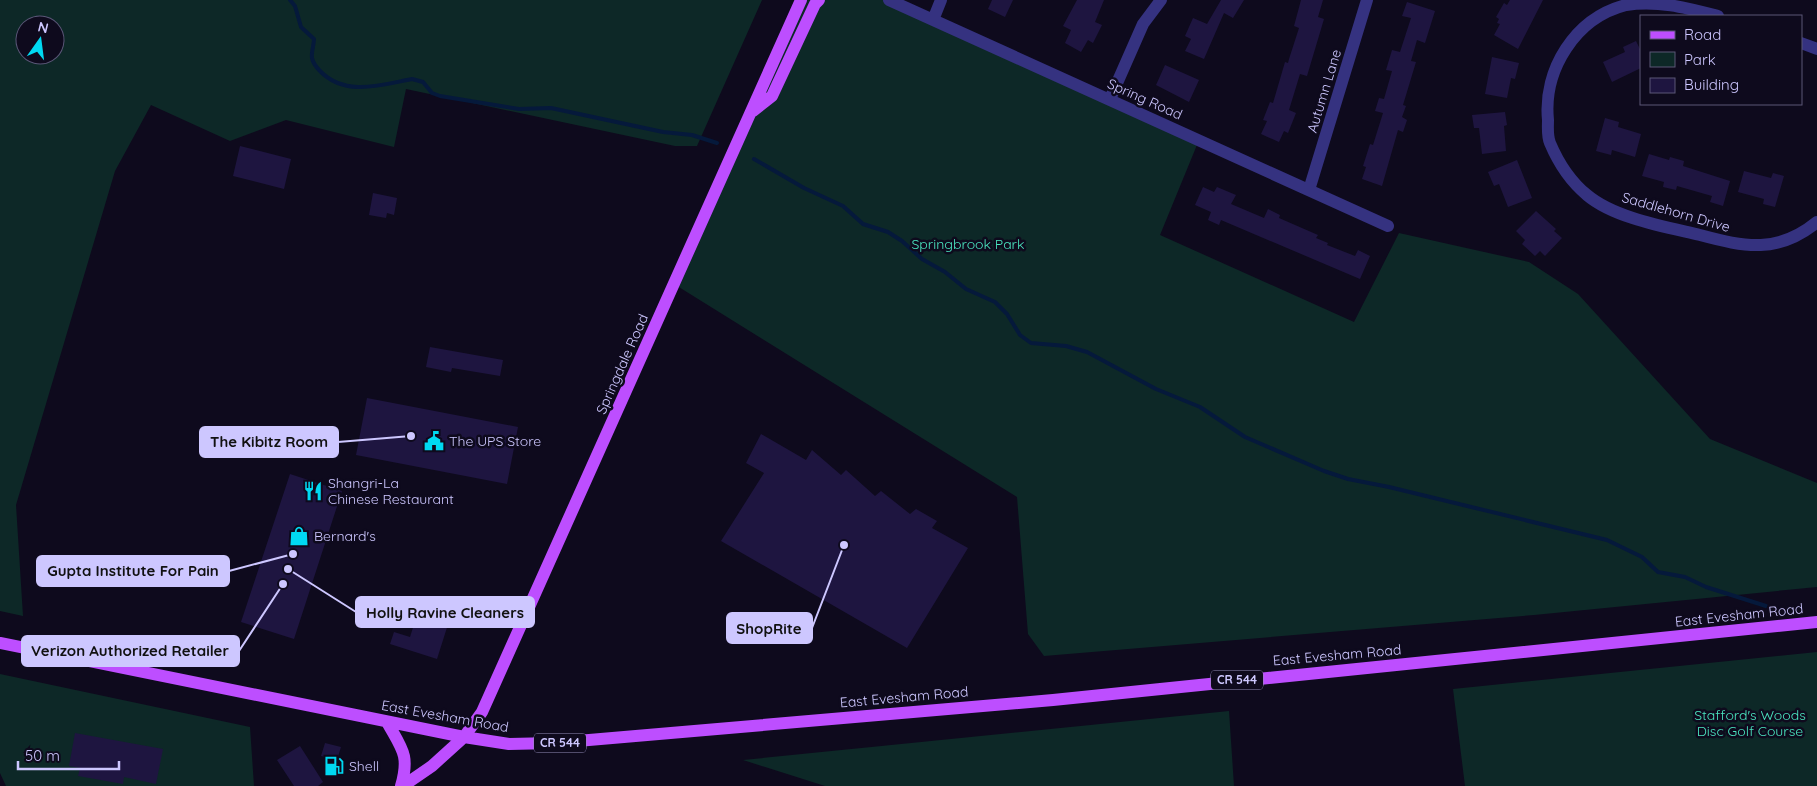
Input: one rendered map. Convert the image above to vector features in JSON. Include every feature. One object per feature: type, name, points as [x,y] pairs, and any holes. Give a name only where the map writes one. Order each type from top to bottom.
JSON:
[{"type":"main road","name":"Springdale Road","points":[[402,786],[432,766],[464,737],[482,712],[801,0]]},
{"type":"main road","points":[[752,112],[772,96],[815,4],[819,0]]},
{"type":"main road","name":"East Evesham Road","points":[[0,644],[387,722],[509,744],[580,741],[1053,700],[1817,622]]},
{"type":"main road","points":[[387,722],[406,757],[402,786]]},
{"type":"street","name":"Spring Road","points":[[888,0],[1388,226]]},
{"type":"street","points":[[933,20],[941,0]]},
{"type":"street","points":[[1110,99],[1143,24],[1161,0]]},
{"type":"street","name":"Autumn Lane","points":[[1309,190],[1367,0]]},
{"type":"street","name":"Saddlehorn Drive","points":[[1714,15],[1670,3],[1646,2],[1625,6],[1604,14],[1579,31],[1561,53],[1551,80],[1546,108],[1549,141],[1567,176],[1587,195],[1613,210],[1648,222],[1738,245],[1758,246],[1781,244],[1807,230],[1817,222]]},
{"type":"street","points":[[1802,43],[1817,49]]},
{"type":"green space","points":[[0,0],[762,0],[697,146],[675,146],[406,89],[394,147],[286,120],[230,141],[151,105],[115,171],[16,505],[23,616],[0,611]]},
{"type":"green space","name":"Springbrook Park","points":[[801,0],[889,0],[1199,140],[1160,235],[1354,322],[1399,233],[1529,262],[1578,294],[1710,439],[1817,483],[1817,587],[1534,615],[1044,656],[1028,634],[1017,497],[674,284]]},
{"type":"green space","name":"Stafford's Woods Disc Golf Course","points":[[1817,652],[1817,786],[1465,786],[1453,689]]},
{"type":"green space","points":[[0,674],[250,727],[254,786],[6,786],[0,773]]},
{"type":"green space","points":[[1229,711],[1234,786],[825,786],[743,760]]},
{"type":"building","points":[[992,0],[1013,0],[1005,17],[988,9]]},
{"type":"building","points":[[1077,0],[1104,0],[1095,22],[1102,25],[1093,43],[1088,40],[1081,52],[1065,43],[1071,30],[1063,26]]},
{"type":"building","points":[[1221,0],[1244,0],[1233,18],[1224,13],[1204,59],[1185,51],[1191,39],[1185,36],[1193,18],[1207,24]]},
{"type":"building","points":[[1301,0],[1323,0],[1318,17],[1324,19],[1307,76],[1300,74],[1289,110],[1296,113],[1288,133],[1284,131],[1279,142],[1261,134],[1267,121],[1263,120],[1270,102],[1273,103],[1285,62],[1288,63],[1299,28],[1294,26]]},
{"type":"building","points":[[1510,0],[1543,0],[1518,49],[1494,35],[1500,24],[1497,23],[1499,19],[1496,17],[1504,3],[1507,5]]},
{"type":"building","points":[[1407,2],[1435,11],[1425,43],[1417,40],[1411,61],[1416,62],[1403,105],[1406,106],[1402,117],[1407,120],[1403,132],[1398,130],[1382,186],[1362,179],[1366,167],[1363,166],[1370,144],[1373,145],[1383,113],[1375,111],[1379,98],[1384,99],[1392,71],[1386,70],[1392,50],[1400,52],[1411,18],[1402,16]]},
{"type":"building","points":[[1636,41],[1640,49],[1640,68],[1612,82],[1603,62],[1625,52],[1623,47]]},
{"type":"building","points":[[1492,57],[1519,63],[1515,79],[1511,78],[1507,98],[1485,94]]},
{"type":"building","points":[[1165,65],[1199,80],[1189,102],[1156,85]]},
{"type":"building","points":[[1505,112],[1507,125],[1504,126],[1506,151],[1482,154],[1479,128],[1474,128],[1472,115]]},
{"type":"building","points":[[1605,118],[1619,122],[1618,127],[1641,134],[1635,157],[1612,150],[1611,155],[1596,151]]},
{"type":"building","points":[[240,146],[291,159],[284,189],[233,176]]},
{"type":"building","points":[[1649,154],[1669,160],[1670,157],[1684,161],[1683,166],[1730,181],[1723,206],[1710,202],[1712,196],[1677,186],[1676,190],[1663,187],[1664,182],[1642,176]]},
{"type":"building","points":[[1517,160],[1532,198],[1508,207],[1499,184],[1494,186],[1488,172]]},
{"type":"building","points":[[1744,171],[1771,178],[1773,173],[1784,176],[1775,207],[1763,204],[1764,199],[1738,192]]},
{"type":"building","points":[[1203,187],[1214,192],[1217,187],[1236,195],[1231,204],[1264,218],[1268,209],[1280,215],[1279,218],[1318,235],[1316,238],[1328,243],[1327,245],[1355,256],[1358,250],[1370,256],[1360,279],[1221,220],[1219,225],[1208,220],[1211,212],[1195,205]]},
{"type":"building","points":[[373,193],[397,198],[394,215],[387,213],[386,218],[369,215]]},
{"type":"building","points":[[1536,211],[1556,229],[1554,231],[1562,238],[1545,256],[1540,251],[1535,256],[1522,244],[1525,240],[1516,231]]},
{"type":"building","points":[[430,347],[503,360],[500,376],[452,368],[451,372],[426,367]]},
{"type":"building","points":[[367,398],[518,427],[507,484],[356,455]]},
{"type":"building","points":[[761,434],[806,460],[812,450],[841,475],[846,470],[875,496],[881,491],[910,514],[916,509],[937,521],[932,528],[968,548],[907,648],[721,541],[764,473],[746,463]]},
{"type":"building","points":[[290,474],[342,491],[294,639],[241,622]]},
{"type":"building","points":[[418,612],[431,616],[432,612],[450,618],[437,659],[390,644],[394,632],[410,637]]},
{"type":"building","points":[[75,733],[163,749],[156,784],[124,777],[123,784],[78,776],[80,768],[69,766]]},
{"type":"building","points":[[325,743],[341,747],[337,760],[321,756]]},
{"type":"building","points":[[300,746],[323,782],[318,786],[294,786],[277,760]]},
{"type":"waterway","points":[[290,0],[295,6],[301,27],[314,39],[312,56],[314,64],[330,79],[341,84],[352,87],[364,87],[412,79],[423,82],[432,93],[440,96],[519,109],[551,108],[663,132],[692,135],[717,143]]},
{"type":"waterway","points":[[754,159],[804,188],[843,206],[863,224],[888,232],[902,241],[922,259],[945,272],[966,289],[995,302],[1007,314],[1020,335],[1031,343],[1066,346],[1087,352],[1156,389],[1200,407],[1245,437],[1324,471],[1348,479],[1389,487],[1607,540],[1642,557],[1658,572],[1685,577],[1706,587],[1766,606]]},
{"type":"place","name":"The Kibitz Room","points":[[411,436]]},
{"type":"place","name":"The UPS Store","points":[[434,441]]},
{"type":"place","name":"Shangri-La Chinese Restaurant","points":[[313,491]]},
{"type":"place","name":"Bernard's","points":[[299,536]]},
{"type":"place","name":"ShopRite","points":[[844,545]]},
{"type":"place","name":"Gupta Institute For Pain","points":[[293,554]]},
{"type":"place","name":"Holly Ravine Cleaners","points":[[288,569]]},
{"type":"place","name":"Verizon Authorized Retailer","points":[[283,584]]},
{"type":"place","name":"Shell","points":[[334,766]]}]
